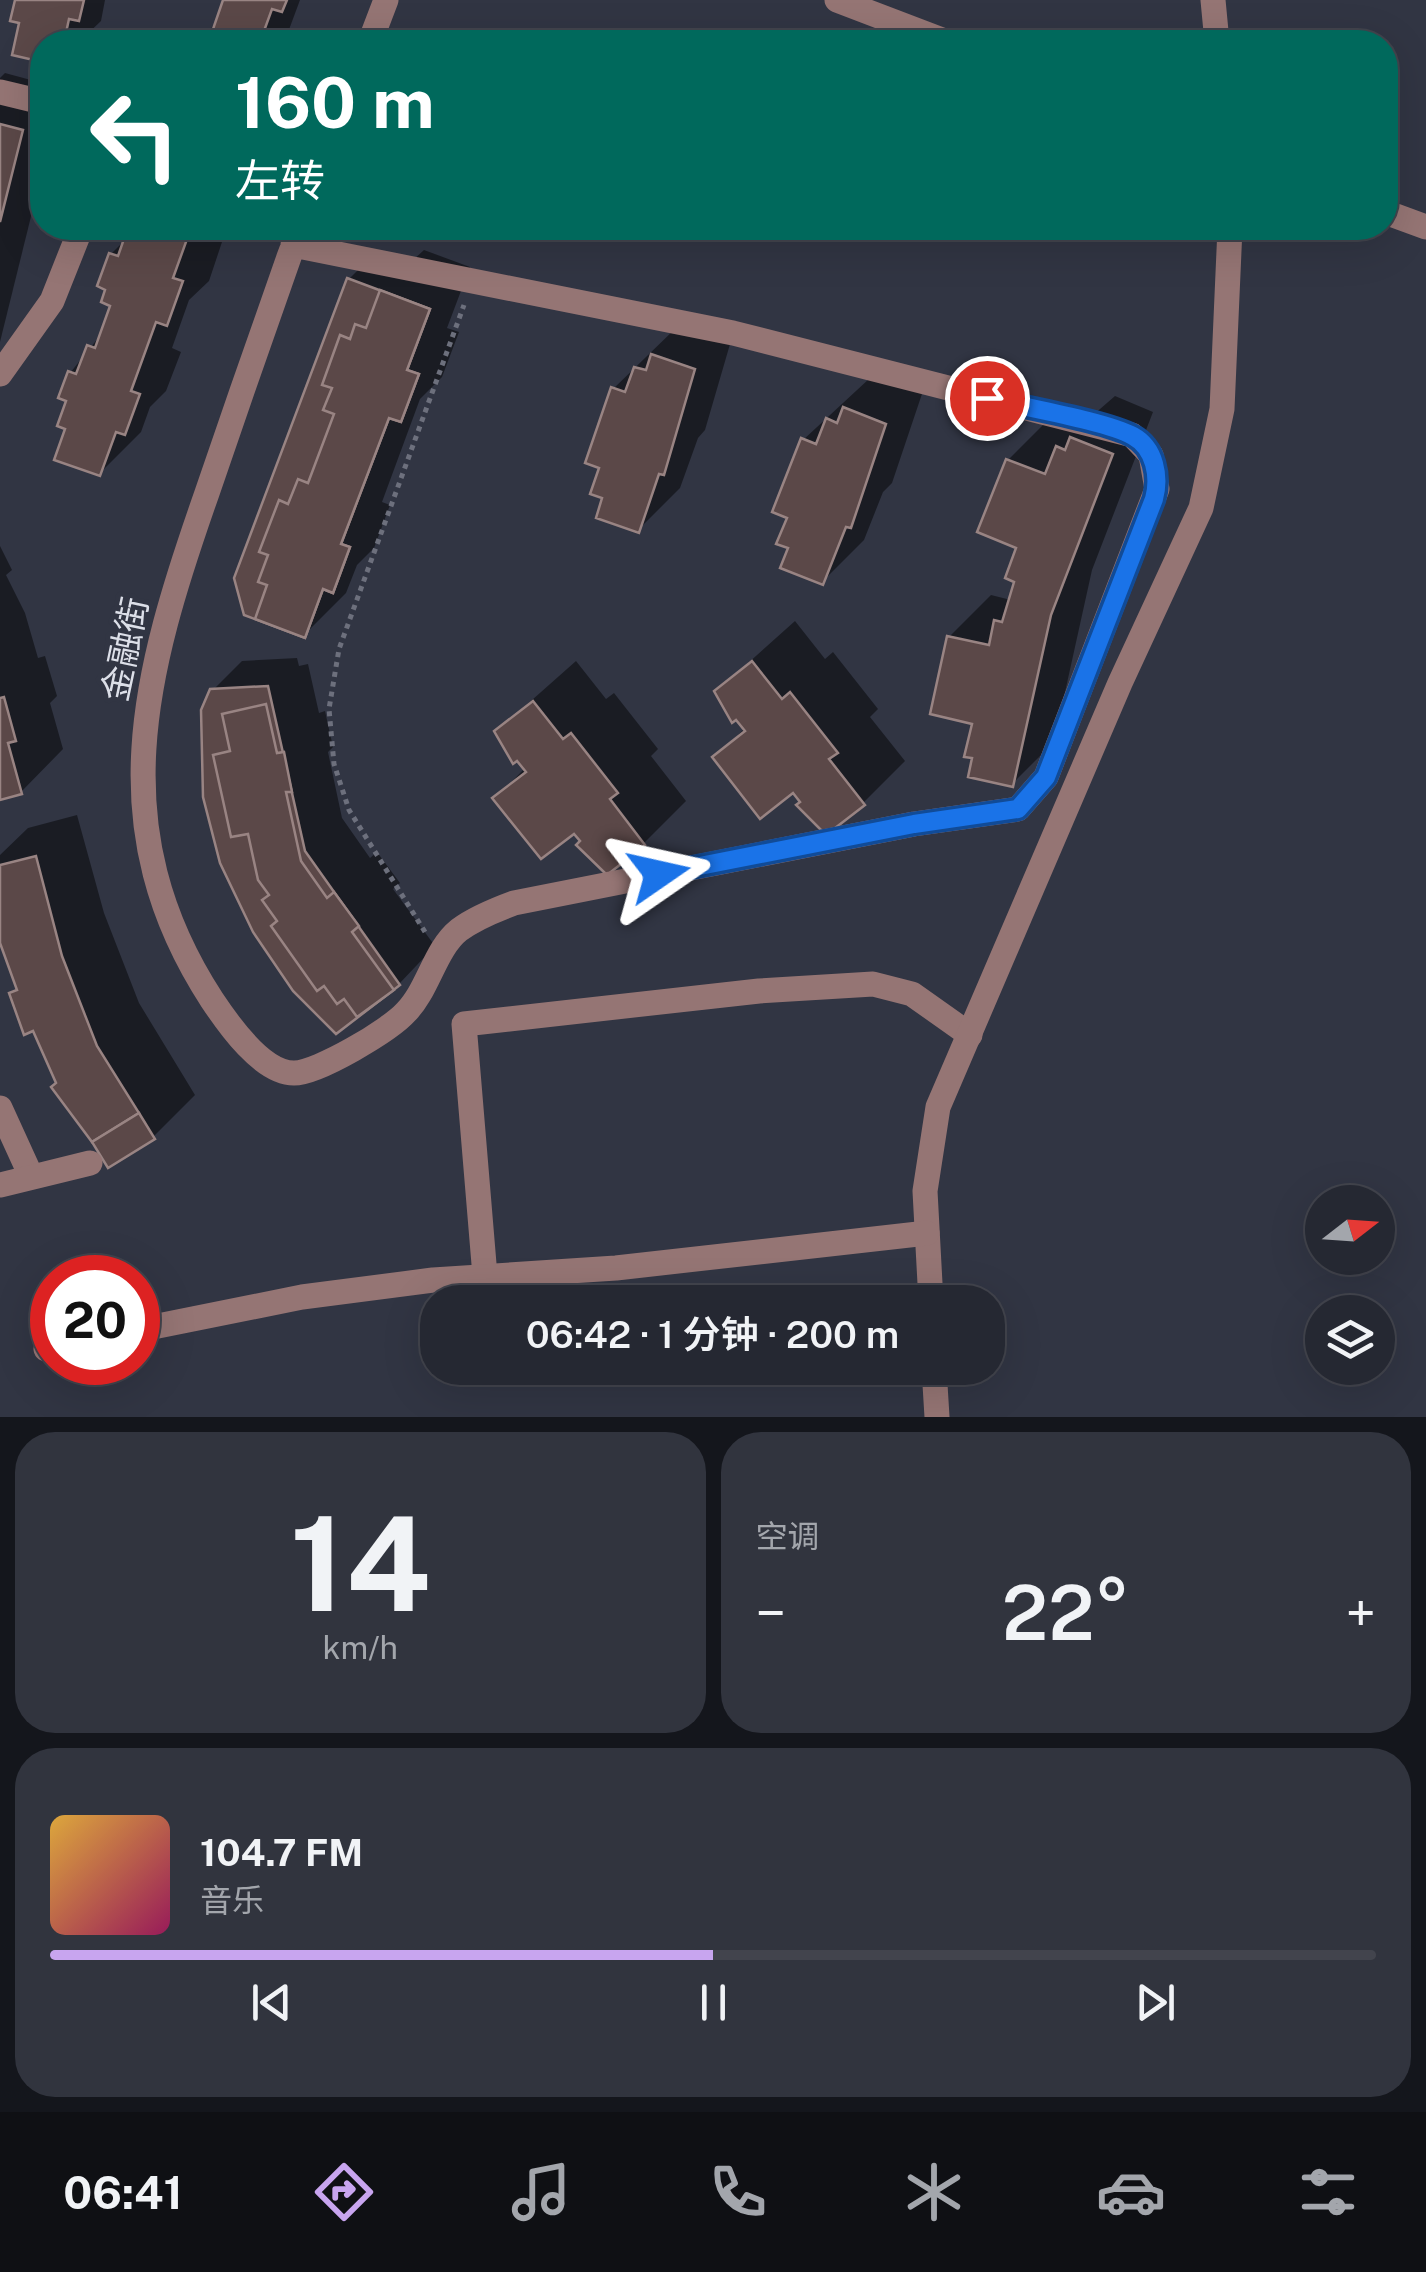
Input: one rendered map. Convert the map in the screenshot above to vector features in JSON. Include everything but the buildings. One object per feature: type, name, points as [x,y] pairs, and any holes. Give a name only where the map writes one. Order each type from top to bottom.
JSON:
[{"type":"street","points":[[375,30],[386,0]]},
{"type":"street","points":[[837,0],[916,30]]},
{"type":"street","points":[[1214,0],[1216,30]]},
{"type":"street","points":[[0,92],[30,99]]},
{"type":"street","points":[[1398,217],[1426,228]]},
{"type":"street","points":[[0,374],[52,301],[76,240]]},
{"type":"street","name":"金融街","points":[[295,240],[170,598],[149,685],[141,770],[149,852],[174,932],[216,1006],[273,1069],[296,1074],[384,1030],[407,1012],[440,958]]},
{"type":"street","points":[[312,240],[473,279],[733,333],[1132,435],[1151,455],[1157,489],[1046,777],[1018,809],[914,824],[514,903],[456,932],[440,958]]},
{"type":"street","points":[[930,1285],[925,1191],[930,1143],[951,1072],[1120,683],[1201,508],[1223,393],[1229,240]]},
{"type":"street","points":[[485,1276],[464,1024],[759,991],[873,984],[912,994],[970,1035]]},
{"type":"street","points":[[0,1108],[31,1176]]},
{"type":"street","points":[[0,1185],[90,1163]]},
{"type":"street","points":[[160,1325],[302,1296],[485,1276],[616,1268],[928,1233]]},
{"type":"street","points":[[935,1385],[938,1417]]},
{"type":"path","points":[[440,958],[349,810],[334,764],[329,710],[339,649],[473,279]]},
{"type":"route","points":[[659,874],[914,824],[1018,809],[1046,777],[1154,499],[1156,468],[1151,455],[1132,435],[987,398]]}]
